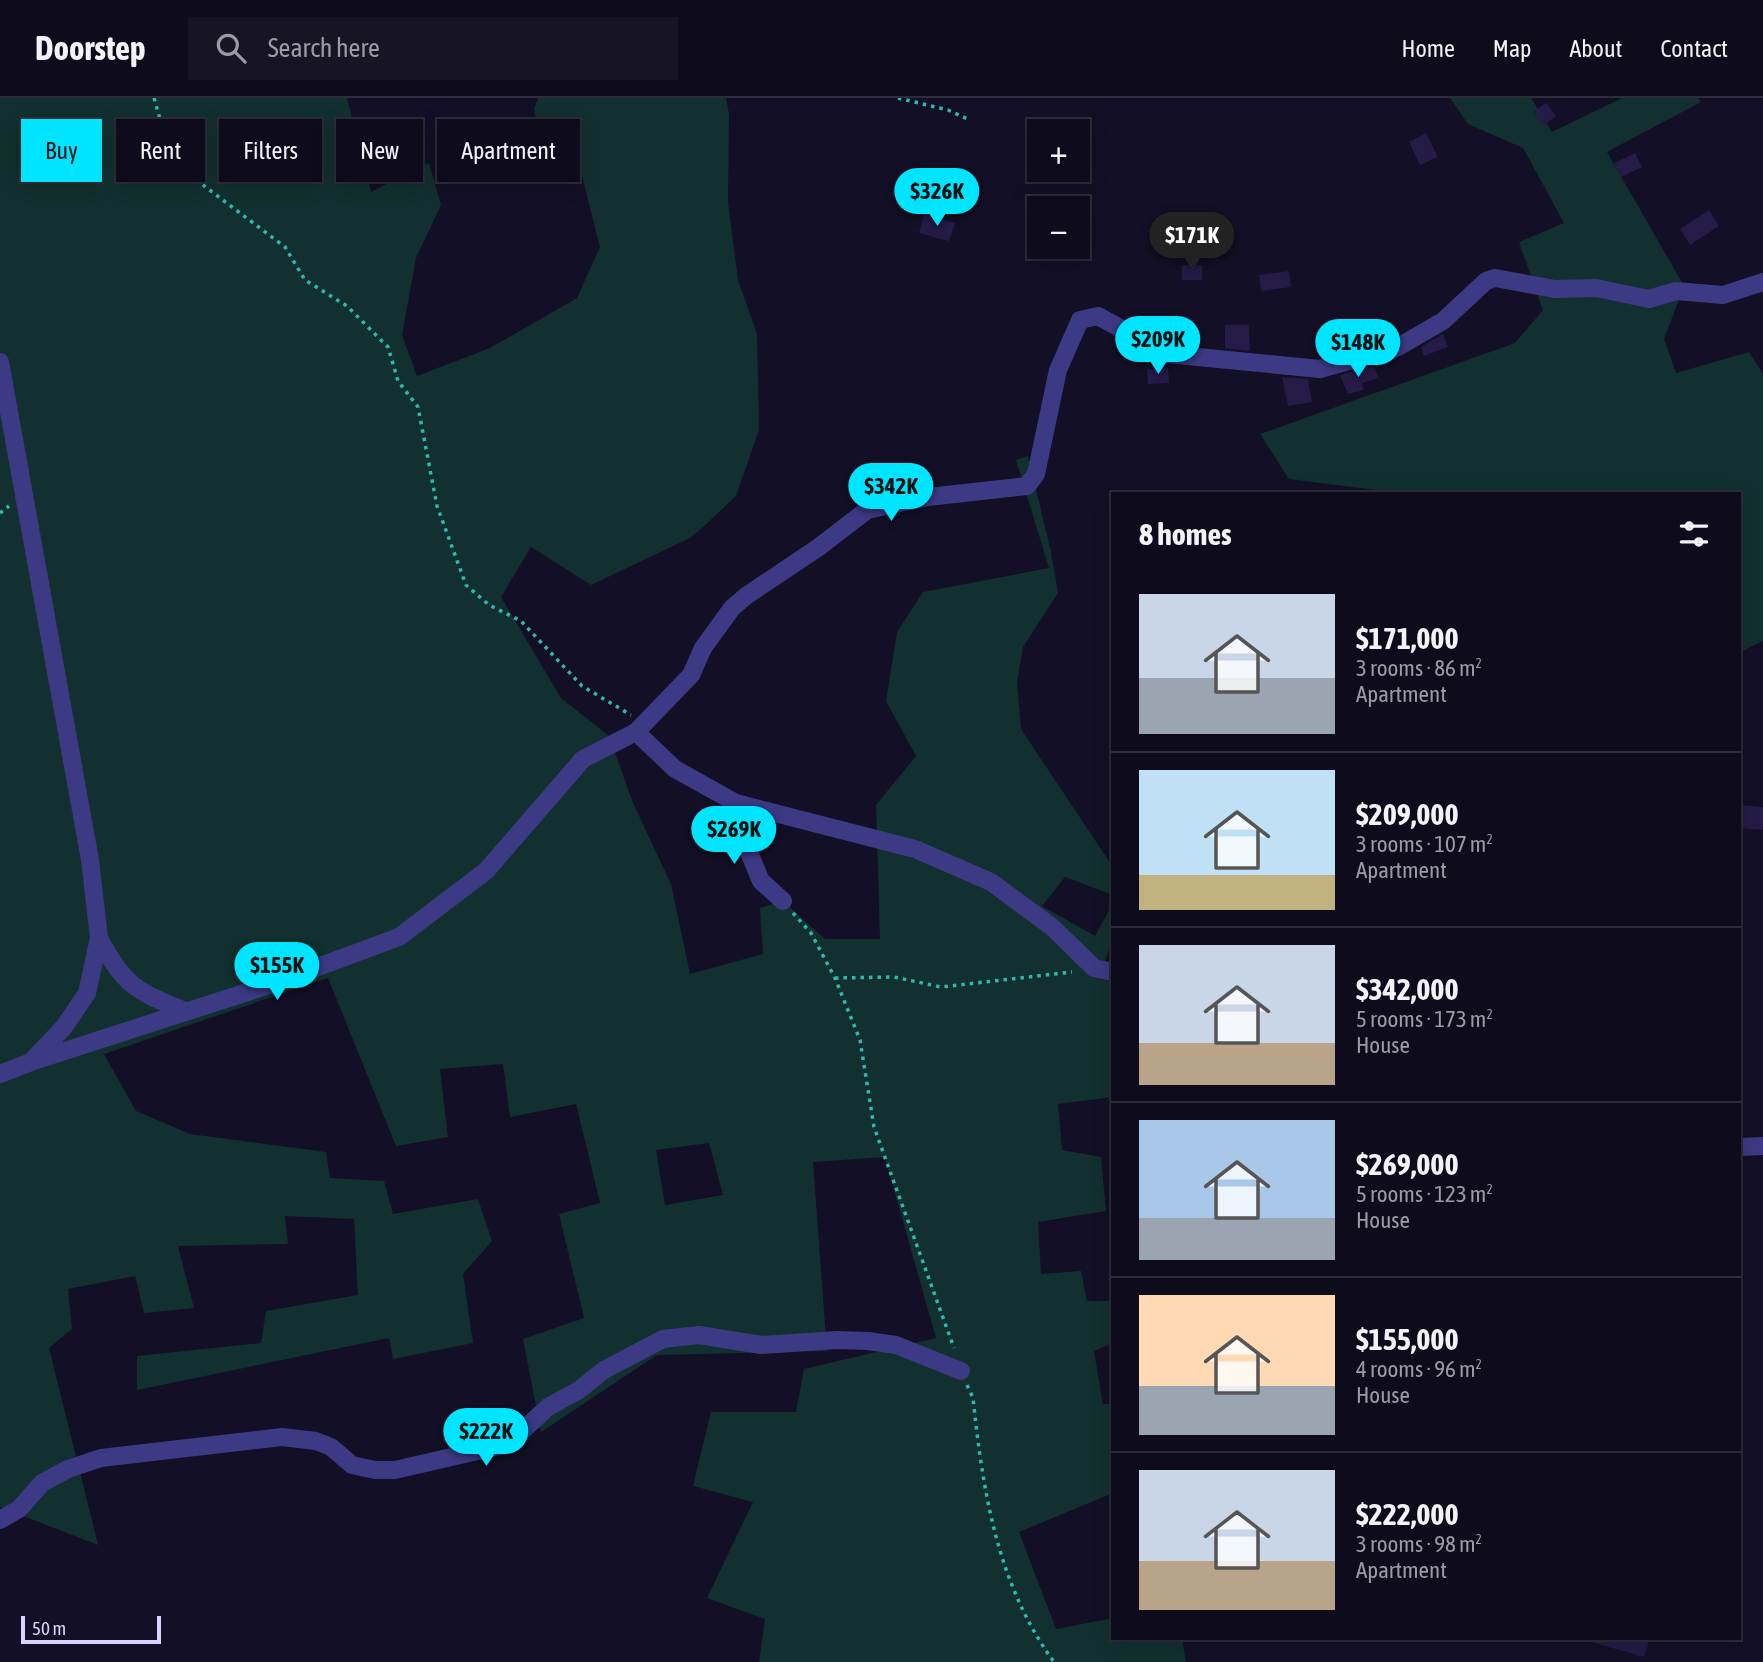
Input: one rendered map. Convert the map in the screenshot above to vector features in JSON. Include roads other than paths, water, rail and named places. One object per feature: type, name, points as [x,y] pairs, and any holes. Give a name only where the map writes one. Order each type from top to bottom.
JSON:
[{"type":"street","points":[[0,1074],[272,984],[399,937],[486,871],[583,759],[640,727],[691,675],[703,648],[732,608],[867,510],[916,499],[1027,486],[1036,474],[1058,370],[1080,320],[1098,316],[1167,354],[1320,369],[1398,346],[1443,321],[1486,281],[1494,278],[1555,289],[1596,288],[1649,299],[1676,291],[1723,295],[1763,282]]},
{"type":"street","points":[[0,362],[87,846],[99,938],[87,993],[64,1027],[31,1062]]},
{"type":"street","points":[[640,727],[675,769],[736,803],[915,849],[991,882],[1052,927],[1094,968],[1111,972]]},
{"type":"street","points":[[736,803],[742,836],[761,881],[783,901]]},
{"type":"street","points":[[99,938],[116,971],[141,993],[185,1011]]},
{"type":"street","points":[[1741,1147],[1763,1146]]},
{"type":"street","points":[[0,1520],[19,1509],[42,1483],[68,1469],[101,1458],[282,1437],[316,1441],[331,1447],[352,1465],[375,1470],[395,1470],[508,1444],[548,1407],[614,1365],[663,1339],[699,1335],[761,1345],[836,1340],[868,1341],[896,1345],[961,1371]]}]
